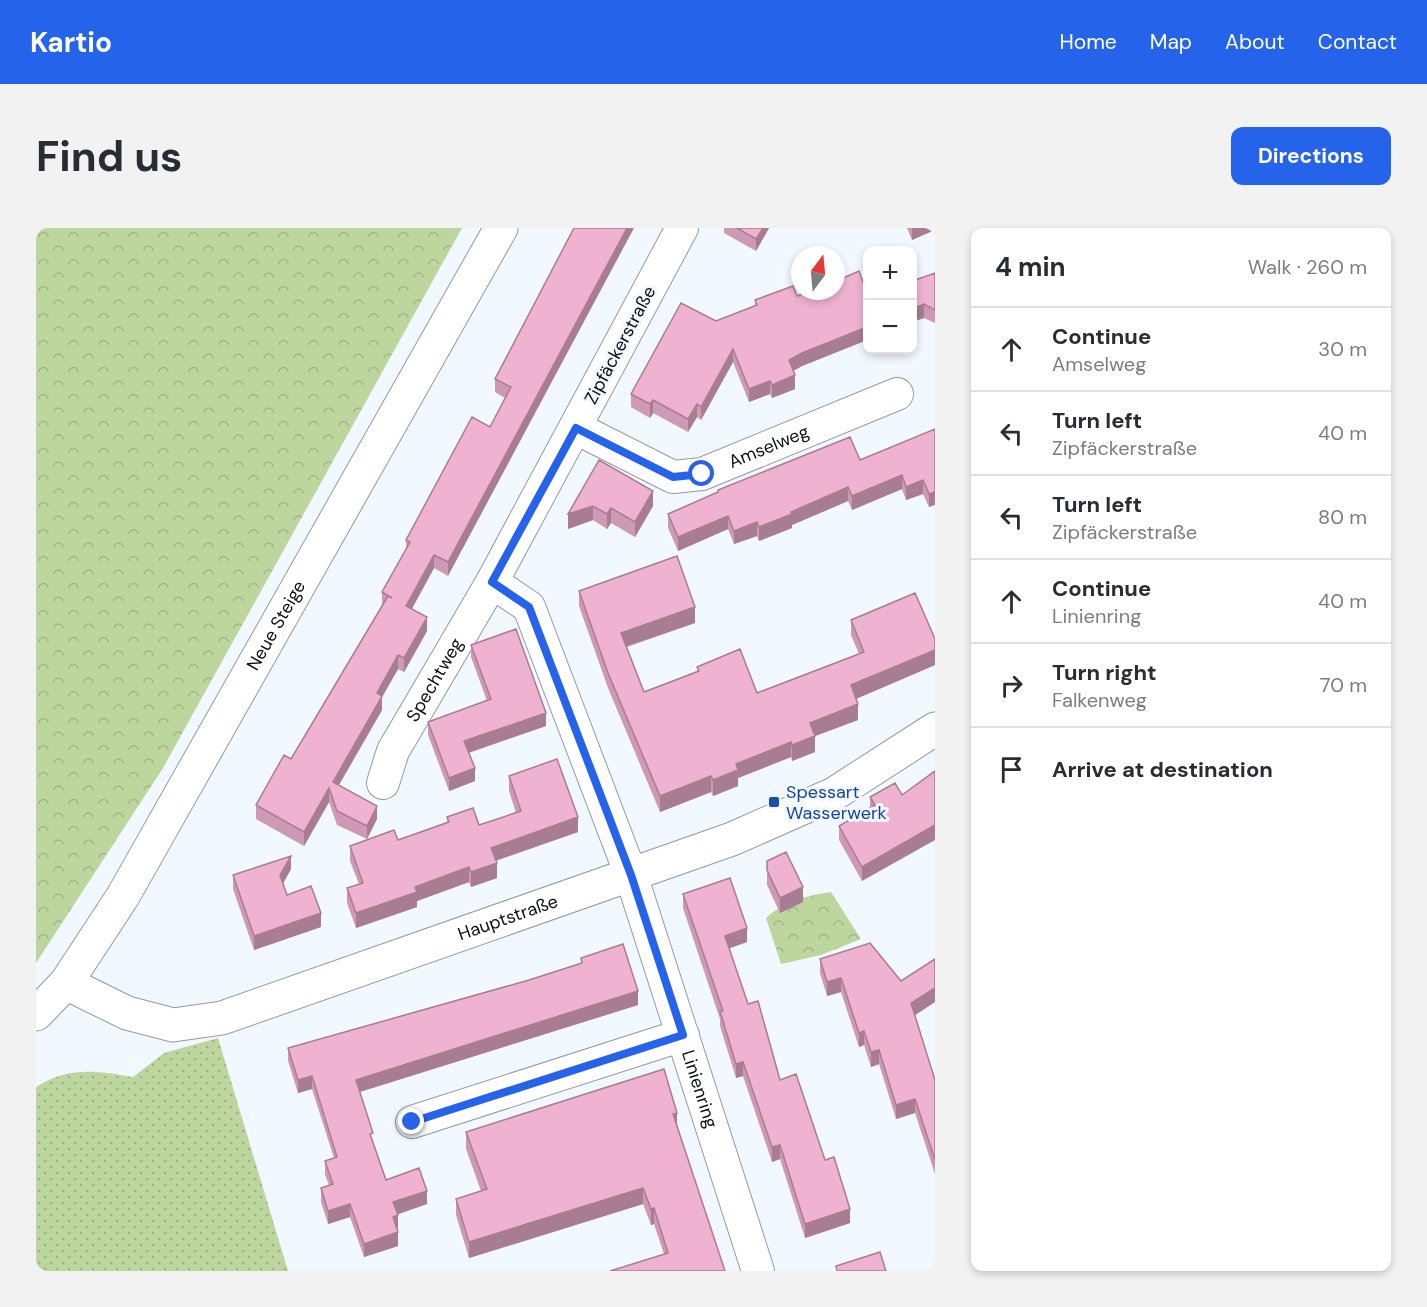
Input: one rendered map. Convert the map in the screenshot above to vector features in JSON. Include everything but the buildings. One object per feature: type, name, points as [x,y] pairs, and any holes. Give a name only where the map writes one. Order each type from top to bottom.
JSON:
[{"type":"street","name":"Neue Steige","points":[[36,1014],[66,984],[123,896],[501,228]]},
{"type":"street","name":"Zipfäckerstraße","points":[[492,582],[682,228]]},
{"type":"street","name":"Amselweg","points":[[576,428],[673,477],[702,474],[897,394]]},
{"type":"street","name":"Spechtweg","points":[[383,783],[393,751],[492,582]]},
{"type":"street","points":[[492,582],[529,607],[631,875]]},
{"type":"street","name":"Hauptstraße","points":[[66,984],[127,1013],[173,1025],[222,1018],[732,838],[834,794],[935,729]]},
{"type":"street","name":"Linienring","points":[[631,875],[758,1271]]},
{"type":"street","points":[[412,1122],[683,1035]]},
{"type":"green space","points":[[36,228],[462,228],[163,768],[36,963]]},
{"type":"green space","points":[[831,892],[861,939],[821,955],[781,964],[766,918],[796,900]]},
{"type":"green space","points":[[218,1038],[288,1271],[36,1271],[36,1087],[48,1080],[72,1073],[95,1072],[133,1077],[164,1053]]},
{"type":"place","name":"Spessart Wasserwerk","points":[[774,802]]},
{"type":"route","points":[[412,1122],[683,1035],[631,875],[529,607],[492,582],[576,428],[673,477],[702,474]]}]
